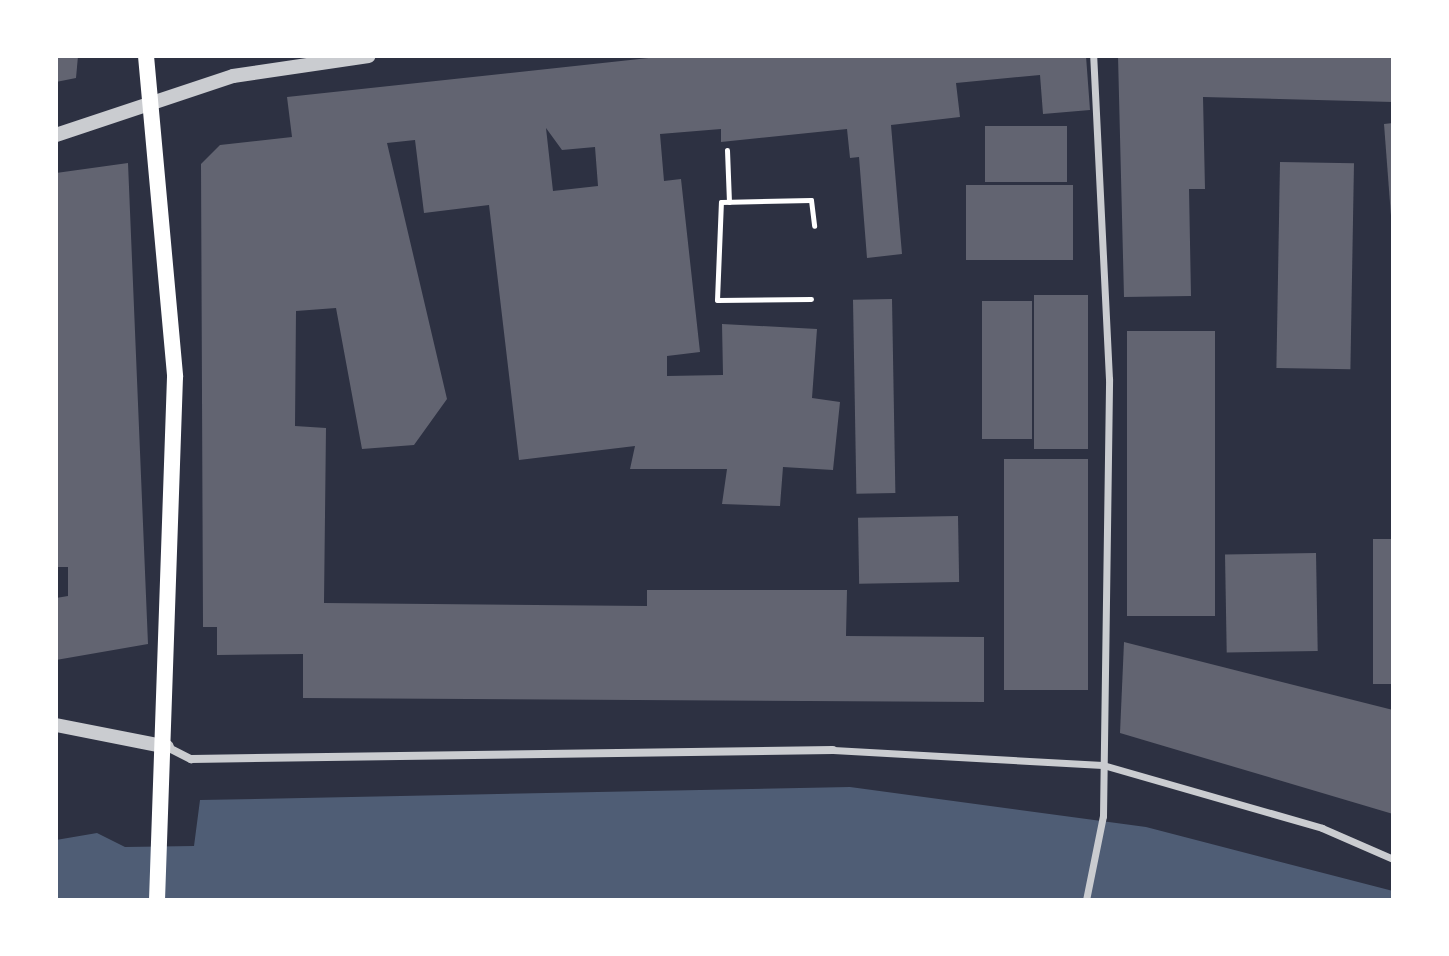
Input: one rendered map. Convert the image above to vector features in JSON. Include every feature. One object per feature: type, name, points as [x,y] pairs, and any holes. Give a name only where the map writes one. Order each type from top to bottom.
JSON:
[{"type":"main road","points":[[146,56],[175,377],[167,747],[160,795],[157,900]]},
{"type":"street","points":[[56,135],[93,129],[150,103],[233,76],[369,56]]},
{"type":"street","points":[[1086,900],[1103,816],[1109,379],[1093,56]]},
{"type":"street","points":[[56,725],[167,747],[191,759],[833,750],[1103,765],[1322,828],[1393,859]]},
{"type":"path","points":[[727,150],[729,202]]},
{"type":"path","points":[[811,299],[717,300],[721,202],[811,200],[814,226]]},
{"type":"water","points":[[850,787],[1146,827],[1393,891],[1393,900],[56,900],[56,840],[97,833],[125,847],[194,846],[200,800]]},
{"type":"building","points":[[56,56],[78,56],[76,78],[56,82]]},
{"type":"building","points":[[667,56],[1086,56],[1090,110],[1043,114],[1040,75],[956,83],[960,117],[891,125],[902,254],[867,258],[859,157],[850,158],[847,129],[721,142],[721,129],[660,134],[664,181],[681,179],[700,352],[667,356],[667,376],[723,375],[722,324],[817,329],[812,398],[840,402],[833,470],[783,467],[780,506],[722,504],[727,469],[630,469],[635,446],[519,460],[489,205],[424,213],[415,140],[387,143],[447,399],[414,445],[362,449],[336,308],[296,311],[295,426],[326,428],[324,603],[647,606],[647,590],[847,590],[846,636],[984,637],[984,702],[303,698],[303,654],[217,655],[217,627],[203,627],[201,164],[220,145],[292,137],[287,97]],"holes":[[[546,128],[562,150],[595,147],[598,186],[553,191]]]},
{"type":"building","points":[[1118,56],[1393,56],[1393,102],[1203,97],[1205,189],[1189,189],[1191,296],[1124,297]]},
{"type":"building","points":[[1393,123],[1393,216],[1391,216],[1384,124]]},
{"type":"building","points":[[985,126],[1067,126],[1067,182],[985,182]]},
{"type":"building","points":[[1280,162],[1354,163],[1350,369],[1276,368]]},
{"type":"building","points":[[128,163],[148,644],[56,660],[56,598],[68,596],[68,567],[56,567],[56,173]]},
{"type":"building","points":[[966,185],[1073,185],[1073,260],[966,260]]},
{"type":"building","points":[[1034,295],[1088,295],[1088,449],[1034,449]]},
{"type":"building","points":[[892,299],[895,493],[856,494],[853,300]]},
{"type":"building","points":[[982,301],[1032,301],[1032,439],[982,439]]},
{"type":"building","points":[[1127,331],[1215,331],[1215,616],[1127,616]]},
{"type":"building","points":[[1004,459],[1088,459],[1088,690],[1004,690]]},
{"type":"building","points":[[958,516],[959,582],[859,584],[858,518]]},
{"type":"building","points":[[1373,539],[1393,539],[1393,684],[1373,684]]},
{"type":"building","points":[[1316,553],[1318,651],[1227,653],[1225,555]]},
{"type":"building","points":[[1124,642],[1393,710],[1393,814],[1120,733]]}]
